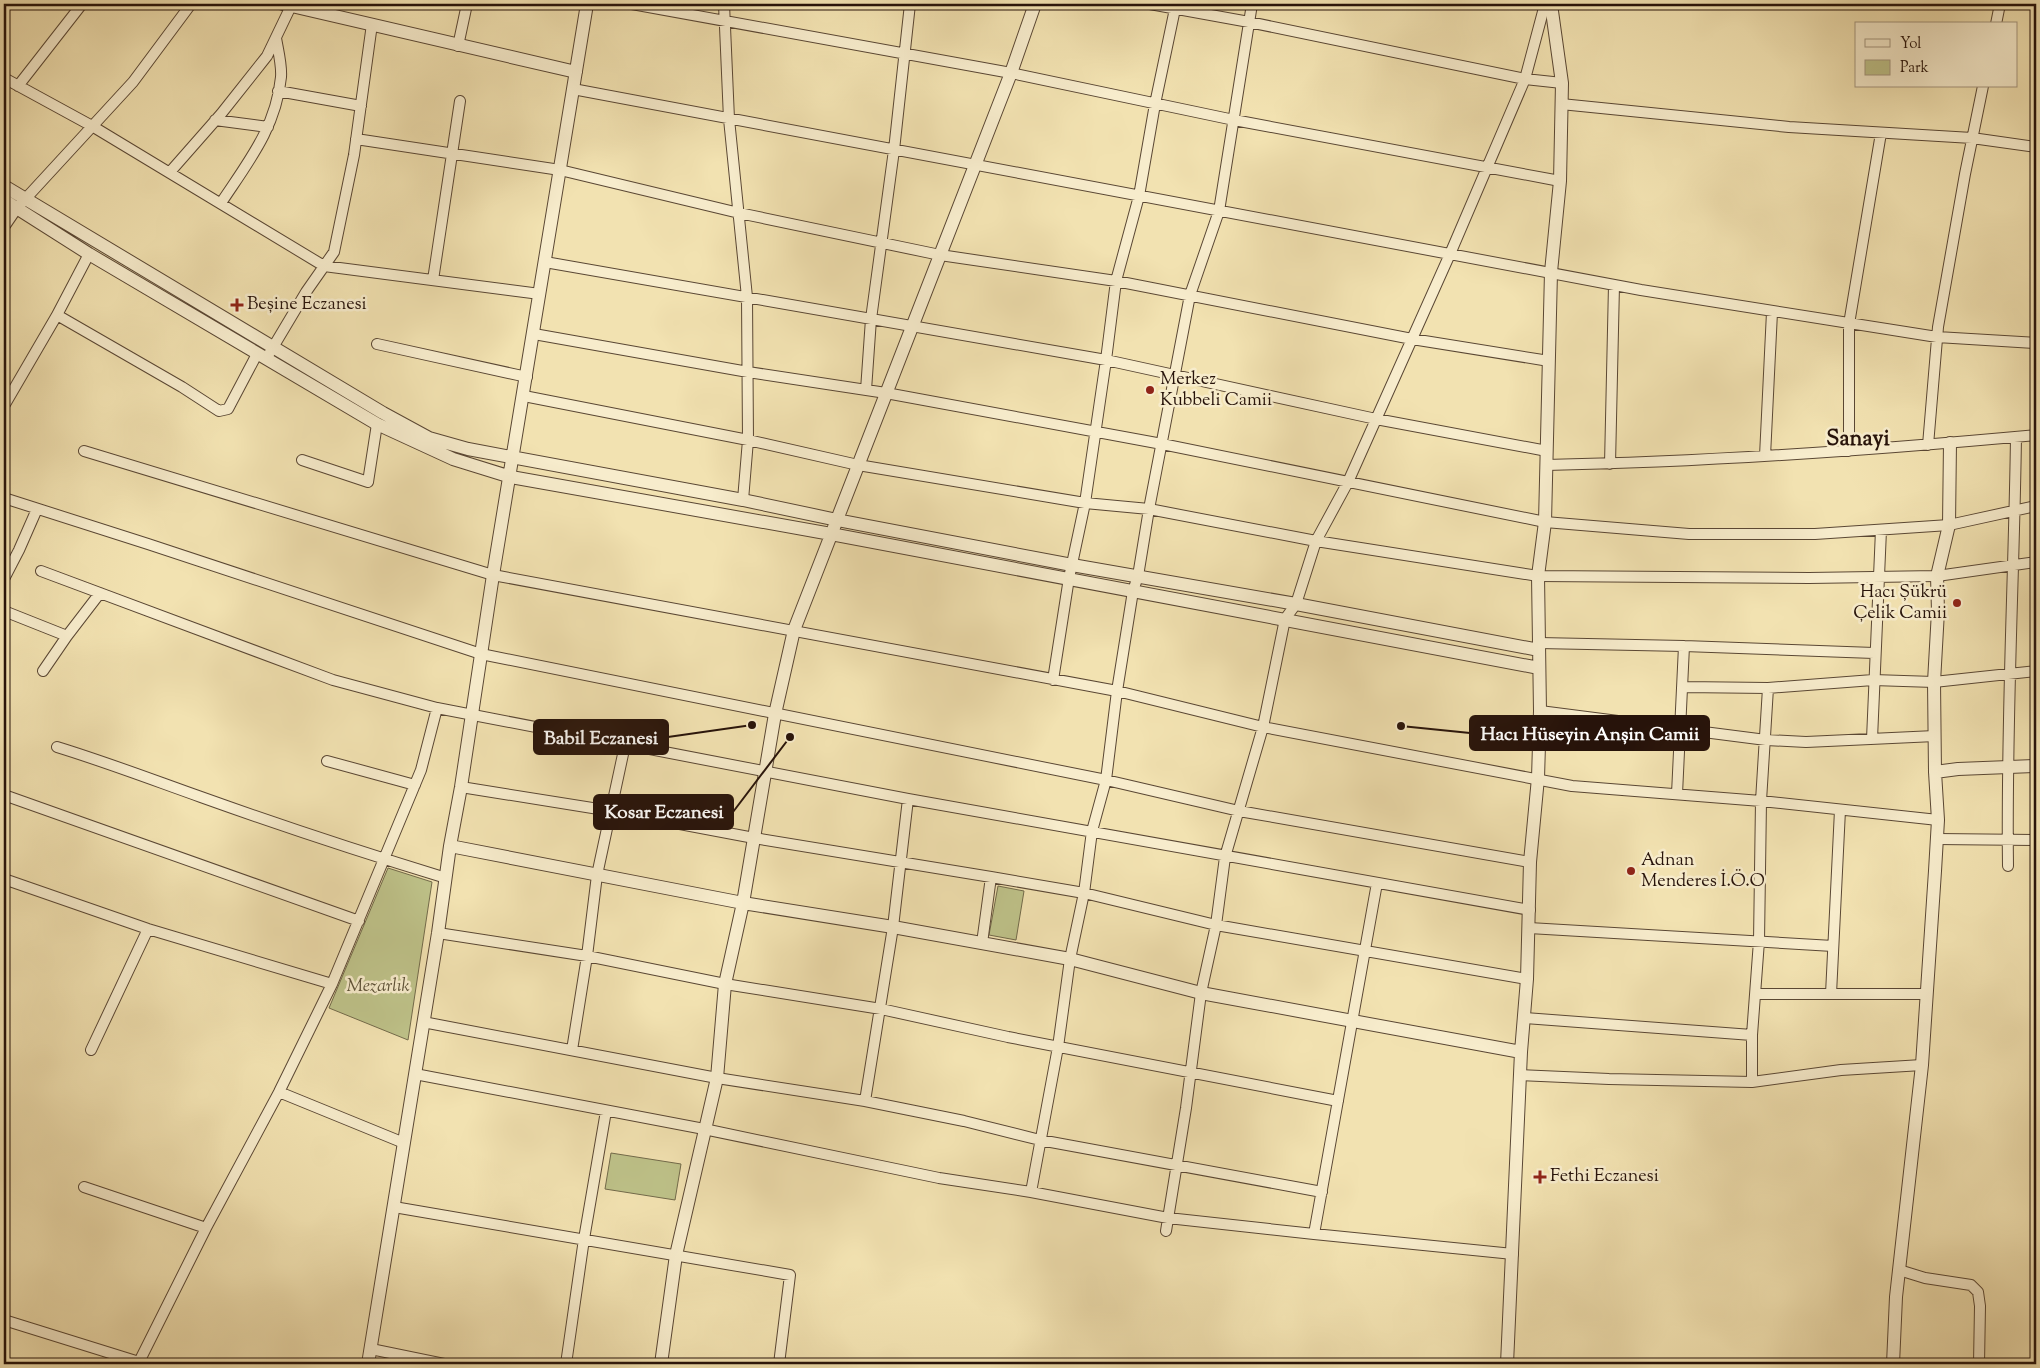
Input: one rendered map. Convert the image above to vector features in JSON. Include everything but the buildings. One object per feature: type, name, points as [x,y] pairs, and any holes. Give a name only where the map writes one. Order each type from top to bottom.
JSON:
[{"type":"street","points":[[18,86],[82,4]]},
{"type":"street","points":[[4,227],[21,204],[133,82],[191,4]]},
{"type":"street","points":[[458,46],[466,4]]},
{"type":"street","points":[[368,1364],[438,933],[493,575],[511,477],[587,4]]},
{"type":"street","points":[[632,4],[1011,73],[1234,120],[1560,181]]},
{"type":"street","points":[[724,4],[729,119],[747,297],[748,440],[743,500]]},
{"type":"street","points":[[866,390],[871,319],[894,150],[910,4]]},
{"type":"street","points":[[661,1364],[676,1255],[717,1078],[725,984],[743,903],[774,714],[794,630],[1011,73],[1036,4]]},
{"type":"street","points":[[1150,4],[1176,6],[1525,78],[1562,83]]},
{"type":"street","points":[[1031,1192],[1058,1047],[1070,959],[1084,894],[1092,831],[1106,780],[1117,691],[1148,509],[1190,294],[1219,211],[1252,4]]},
{"type":"street","points":[[1166,1231],[1201,993],[1216,925],[1225,857],[1263,727],[1285,619],[1296,604],[1316,541],[1348,482],[1487,168],[1525,78],[1545,4]]},
{"type":"street","points":[[1507,1364],[1521,1052],[1527,979],[1530,862],[1538,778],[1540,712],[1538,576],[1545,522],[1551,272],[1560,181],[1562,83],[1551,4]]},
{"type":"street","points":[[1996,22],[2000,4]]},
{"type":"street","points":[[170,172],[216,120],[267,56],[276,38],[287,5],[576,72]]},
{"type":"street","points":[[1053,680],[1069,578],[1085,503],[1116,281],[1139,196],[1155,104],[1176,6]]},
{"type":"street","points":[[57,315],[182,387],[219,411],[228,409],[334,252],[356,139],[372,24]]},
{"type":"street","points":[[221,203],[264,137],[268,127],[281,75],[276,38]]},
{"type":"street","points":[[4,78],[92,126],[324,266],[540,294]]},
{"type":"street","points":[[1928,446],[1937,337],[1983,88]]},
{"type":"street","points":[[573,89],[1614,285],[1772,312],[1937,337],[2036,343]]},
{"type":"street","points":[[278,91],[361,106]]},
{"type":"street","points":[[433,280],[460,101]]},
{"type":"street","points":[[1561,104],[1789,127],[1972,138],[2036,147]]},
{"type":"street","points":[[216,120],[268,127]]},
{"type":"street","points":[[1849,451],[1849,324],[1880,132]]},
{"type":"street","points":[[356,139],[560,170],[738,213],[940,255],[1116,281],[1190,294],[1412,340],[1549,361]]},
{"type":"street","points":[[4,186],[21,204],[88,254],[265,353],[429,438],[468,450],[743,500],[836,520],[1072,565],[1539,647],[1684,646],[1874,653]]},
{"type":"street","points":[[4,200],[21,204],[265,353],[377,424],[452,459],[511,477],[1069,578],[1539,668]]},
{"type":"street","points":[[4,406],[57,315],[88,254]]},
{"type":"street","points":[[545,262],[1106,360],[1376,419],[1547,451]]},
{"type":"street","points":[[1610,464],[1614,285]]},
{"type":"street","points":[[1765,456],[1772,312]]},
{"type":"street","points":[[534,334],[748,372],[886,393],[1162,444],[1545,522],[1689,534],[1815,534],[1949,525],[2036,506]]},
{"type":"street","points":[[377,344],[527,377]]},
{"type":"street","points":[[524,396],[748,440],[858,465],[1085,503],[1148,509],[1316,541],[1538,576],[1937,576],[2036,562]]},
{"type":"street","points":[[302,460],[368,482],[377,424]]},
{"type":"street","points":[[1546,465],[1610,464],[1849,451],[1928,446],[2036,435]]},
{"type":"street","points":[[2008,866],[2007,767],[2016,437]]},
{"type":"street","points":[[1893,1364],[1898,1270],[1922,1065],[1937,839],[1934,682],[1938,611],[1937,576],[1949,525],[1950,443]]},
{"type":"street","points":[[84,451],[493,575],[1117,691],[1263,727],[1572,786],[1761,801],[1938,820]]},
{"type":"street","points":[[4,498],[481,654],[1106,780],[1239,811],[1530,862]]},
{"type":"street","points":[[4,578],[37,509]]},
{"type":"street","points":[[1872,738],[1874,653],[1881,530]]},
{"type":"street","points":[[41,571],[333,680],[437,708],[908,799],[1530,910]]},
{"type":"street","points":[[43,671],[100,593]]},
{"type":"street","points":[[4,611],[67,636]]},
{"type":"street","points":[[1677,794],[1684,646]]},
{"type":"street","points":[[1683,687],[1768,688],[1873,680],[1934,682],[2036,670]]},
{"type":"street","points":[[1752,1082],[1752,1035],[1759,941],[1761,801],[1768,688]]},
{"type":"street","points":[[4,1320],[139,1363],[206,1228],[279,1092],[332,984],[421,770],[437,708]]},
{"type":"street","points":[[1540,712],[1766,740],[1806,742],[1935,736]]},
{"type":"street","points":[[572,1050],[587,956],[597,875],[625,745]]},
{"type":"street","points":[[57,747],[446,878]]},
{"type":"street","points":[[327,761],[415,785]]},
{"type":"street","points":[[1935,772],[1958,769],[2036,766]]},
{"type":"street","points":[[461,787],[611,810],[754,838],[991,877],[1084,894],[1216,925],[1527,979]]},
{"type":"street","points":[[4,795],[359,921]]},
{"type":"street","points":[[865,1101],[893,927],[908,799]]},
{"type":"street","points":[[1831,994],[1840,810]]},
{"type":"street","points":[[1937,839],[2036,840]]},
{"type":"street","points":[[450,846],[743,903],[893,927],[1070,959],[1201,993],[1521,1052]]},
{"type":"street","points":[[982,943],[991,877]]},
{"type":"street","points":[[4,878],[148,929],[332,984]]},
{"type":"street","points":[[1314,1234],[1377,883]]},
{"type":"street","points":[[1529,928],[1833,946]]},
{"type":"street","points":[[91,1050],[148,929]]},
{"type":"street","points":[[438,933],[587,956],[725,984],[881,1010],[1058,1047],[1338,1100]]},
{"type":"street","points":[[1756,994],[1927,994]]},
{"type":"street","points":[[1525,1018],[1752,1035]]},
{"type":"street","points":[[423,1022],[717,1078],[865,1101],[964,1120],[1040,1140],[1322,1192]]},
{"type":"street","points":[[1521,1075],[1752,1082],[1840,1070],[1922,1065]]},
{"type":"street","points":[[415,1074],[704,1129],[939,1178],[1031,1192],[1168,1218],[1513,1254]]},
{"type":"street","points":[[279,1092],[404,1143]]},
{"type":"street","points":[[566,1364],[584,1239],[606,1111]]},
{"type":"street","points":[[84,1187],[206,1228]]},
{"type":"street","points":[[394,1206],[790,1275],[779,1364]]},
{"type":"street","points":[[1898,1270],[1925,1278],[1971,1285],[1978,1292],[1980,1306],[1979,1364]]},
{"type":"street","points":[[371,1349],[444,1364]]},
{"type":"green space","name":"Mezarlık","points":[[388,868],[432,882],[408,1040],[329,1008]]},
{"type":"green space","points":[[998,886],[1024,891],[1016,940],[989,935]]},
{"type":"green space","points":[[611,1153],[681,1164],[675,1200],[605,1189]]},
{"type":"place","name":"Beşine Eczanesi","points":[[237,305]]},
{"type":"place","name":"Merkez Kubbeli Camii","points":[[1150,390]]},
{"type":"place","name":"Hacı Şükrü Çelik Camii","points":[[1957,603]]},
{"type":"place","name":"Babil Eczanesi","points":[[752,725]]},
{"type":"place","name":"Hacı Hüseyin Anşin Camii","points":[[1401,726]]},
{"type":"place","name":"Kosar Eczanesi","points":[[790,737]]},
{"type":"place","name":"Adnan Menderes İ.Ö.O","points":[[1631,871]]},
{"type":"place","name":"Fethi Eczanesi","points":[[1540,1177]]},
{"type":"district","name":"Sanayi","points":[[1858,440]]}]
